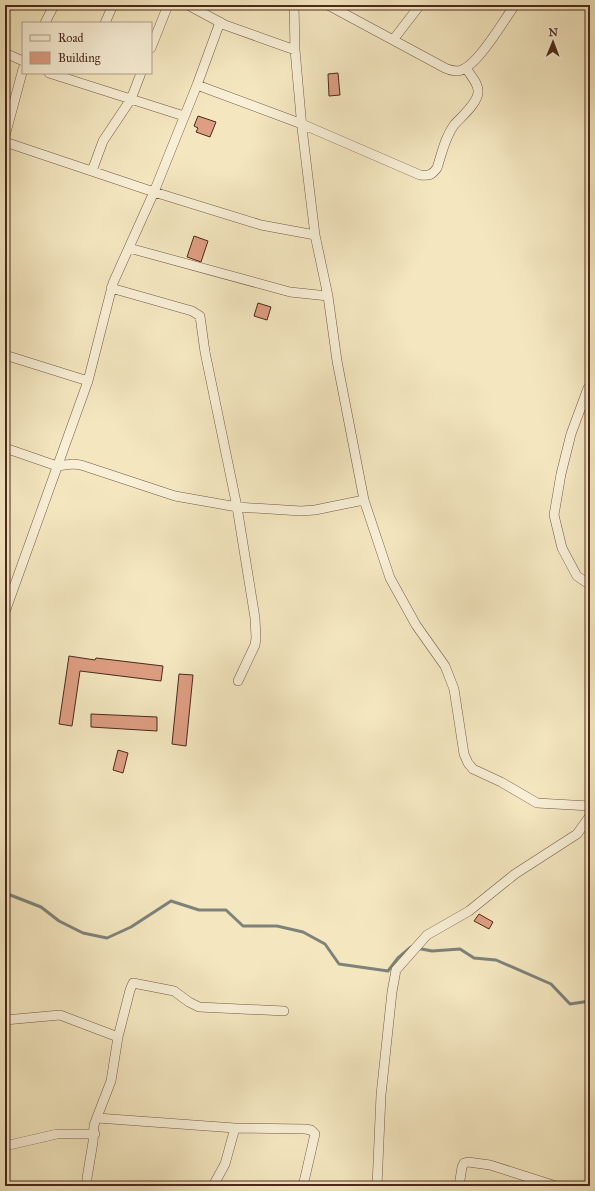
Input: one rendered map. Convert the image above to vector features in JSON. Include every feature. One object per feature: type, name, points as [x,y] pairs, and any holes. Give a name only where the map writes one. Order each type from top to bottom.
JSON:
[{"type":"street","points":[[46,22],[54,5]]},
{"type":"street","points":[[105,22],[113,5]]},
{"type":"street","points":[[152,45],[168,5]]},
{"type":"street","points":[[188,5],[220,22],[250,35],[295,50]]},
{"type":"street","points":[[294,5],[295,50],[302,124],[316,235],[328,296],[337,361],[364,500],[390,578],[416,625],[445,666],[454,689],[464,754],[468,763],[473,769],[501,782],[537,803],[590,806]]},
{"type":"street","points":[[328,5],[445,68],[458,71],[466,68],[477,58],[515,5]]},
{"type":"street","points":[[393,40],[420,5]]},
{"type":"street","points":[[5,612],[88,380],[111,288],[154,192],[197,85],[220,22]]},
{"type":"street","points":[[5,53],[22,61]]},
{"type":"street","points":[[197,85],[302,124],[420,175],[429,176],[437,168],[450,132],[478,96],[477,86],[466,68]]},
{"type":"street","points":[[5,136],[22,73]]},
{"type":"street","points":[[52,74],[184,116]]},
{"type":"street","points":[[80,82],[83,74]]},
{"type":"street","points":[[92,171],[103,141],[131,99],[141,74]]},
{"type":"street","points":[[5,142],[154,192],[261,225],[316,235]]},
{"type":"street","points":[[129,248],[290,292],[328,296]]},
{"type":"street","points":[[111,288],[192,311],[200,316],[207,364],[237,507],[256,628],[255,645],[238,681]]},
{"type":"street","points":[[5,355],[88,380]]},
{"type":"street","points":[[590,387],[571,434],[561,474],[554,515],[562,548],[577,576],[590,585]]},
{"type":"street","points":[[5,448],[57,466],[73,464],[81,465],[175,496],[237,507],[300,511],[315,510],[364,500]]},
{"type":"street","points":[[378,1186],[381,1095],[392,992],[396,970],[427,935],[469,911],[516,874],[578,834],[590,816]]},
{"type":"street","points":[[87,1186],[94,1125],[111,1082],[118,1037],[133,983],[174,991],[199,1007],[284,1011]]},
{"type":"street","points":[[5,1020],[60,1015],[118,1037]]},
{"type":"street","points":[[97,1118],[235,1128],[305,1129],[314,1132],[315,1134],[304,1186]]},
{"type":"street","points":[[213,1186],[225,1164],[235,1128]]},
{"type":"street","points":[[5,1146],[57,1134],[94,1134]]},
{"type":"street","points":[[459,1186],[462,1168],[464,1163],[468,1162],[490,1165],[556,1186]]},
{"type":"building","points":[[338,73],[340,95],[329,96],[328,74]]},
{"type":"building","points":[[198,116],[216,122],[210,137],[196,132],[198,128],[194,126]]},
{"type":"building","points":[[194,236],[208,241],[201,262],[187,257]]},
{"type":"building","points":[[258,303],[271,307],[267,320],[254,316]]},
{"type":"building","points":[[69,656],[95,660],[96,658],[163,666],[161,681],[80,671],[72,726],[59,724]]},
{"type":"building","points":[[179,674],[193,675],[186,746],[172,744]]},
{"type":"building","points":[[91,714],[157,717],[157,731],[91,727]]},
{"type":"building","points":[[118,750],[128,753],[123,773],[113,770]]},
{"type":"building","points":[[479,914],[493,922],[489,929],[474,921]]},
{"type":"waterway","points":[[5,893],[41,907],[59,921],[83,933],[107,938],[131,927],[171,901],[199,910],[226,910],[243,926],[277,926],[303,932],[325,944],[339,964],[388,971],[398,958],[411,947],[432,951],[460,949],[474,958],[496,960],[551,984],[570,1004],[590,1001]]}]
